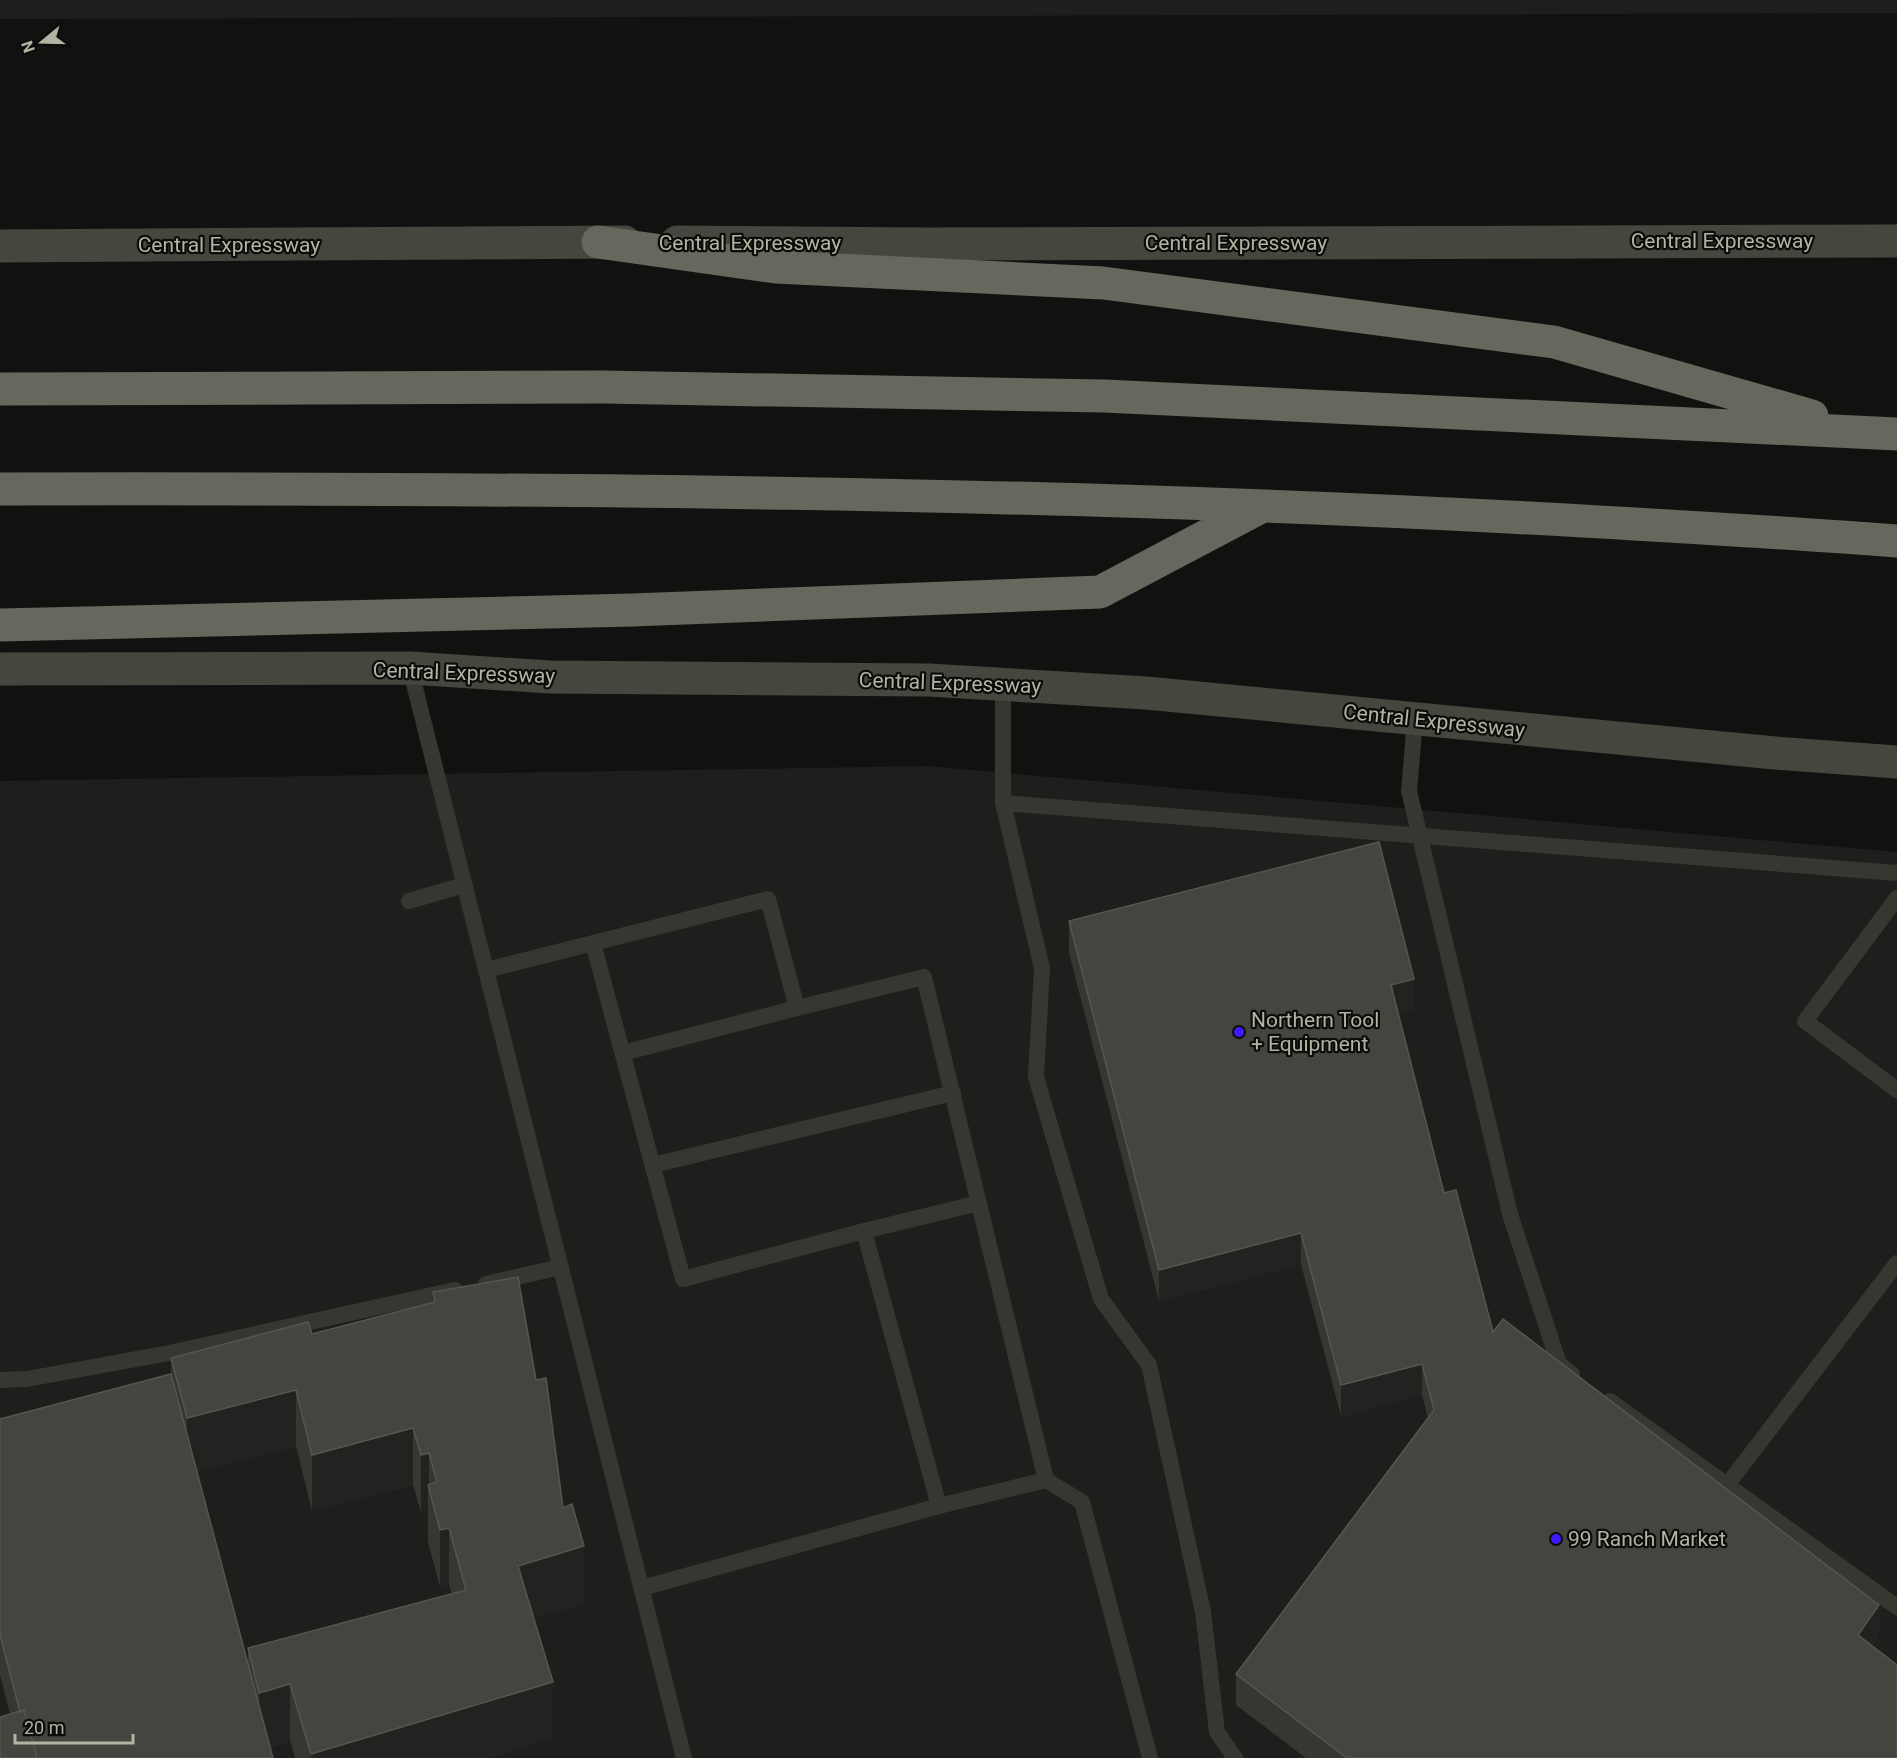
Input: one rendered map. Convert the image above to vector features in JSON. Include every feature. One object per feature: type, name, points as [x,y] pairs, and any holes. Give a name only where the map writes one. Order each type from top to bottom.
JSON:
[{"type":"highway","points":[[598,242],[776,267],[1103,283],[1554,342],[1881,432]]},
{"type":"highway","points":[[0,389],[603,387],[1092,395],[1881,432]]},
{"type":"highway","points":[[0,489],[528,489],[818,492],[1263,506],[1532,519],[1897,541]]},
{"type":"highway","points":[[0,625],[632,610],[1100,592],[1263,506]]},
{"type":"main road","name":"Central Expressway","points":[[0,246],[598,242],[926,244],[1897,241]]},
{"type":"main road","name":"Central Expressway","points":[[0,669],[410,668],[550,677],[929,680],[1146,693],[1415,720],[1897,762]]},
{"type":"lane","points":[[410,668],[684,1758]]},
{"type":"lane","points":[[1003,684],[1003,803],[1042,968],[1036,1077],[1101,1299],[1149,1365],[1203,1612],[1217,1732],[1235,1758]]},
{"type":"lane","points":[[1415,720],[1409,791],[1510,1214],[1559,1364],[1897,1607]]},
{"type":"lane","points":[[1003,803],[1897,873]]},
{"type":"lane","points":[[409,901],[465,885]]},
{"type":"lane","points":[[1897,898],[1805,1021],[1897,1090]]},
{"type":"lane","points":[[486,970],[768,899],[797,1008]]},
{"type":"lane","points":[[593,943],[683,1279],[979,1203]]},
{"type":"lane","points":[[623,1053],[924,977],[1046,1480],[1082,1502],[1150,1758]]},
{"type":"lane","points":[[653,1166],[953,1093]]},
{"type":"lane","points":[[864,1231],[939,1506]]},
{"type":"lane","points":[[1727,1485],[1897,1263]]},
{"type":"lane","points":[[0,1380],[27,1379],[169,1353],[561,1267]]},
{"type":"lane","points":[[642,1588],[939,1506],[1046,1480]]},
{"type":"shaded area","points":[[0,0],[1897,0],[1897,13],[0,19]]},
{"type":"shaded area","points":[[927,766],[1897,852],[1897,1758],[0,1758],[0,781]]},
{"type":"building","points":[[1379,842],[1414,979],[1391,985],[1444,1193],[1456,1190],[1493,1332],[1503,1319],[1879,1605],[1858,1635],[1897,1665],[1897,1758],[1347,1758],[1236,1674],[1434,1410],[1422,1364],[1341,1385],[1301,1233],[1159,1270],[1069,921]]},
{"type":"building","points":[[518,1277],[536,1380],[546,1378],[563,1508],[572,1504],[584,1546],[518,1566],[553,1682],[311,1754],[290,1684],[259,1693],[248,1648],[466,1590],[449,1528],[440,1530],[428,1485],[437,1482],[429,1453],[421,1455],[413,1428],[312,1455],[296,1390],[187,1418],[171,1358],[308,1322],[312,1334],[435,1302],[433,1292]]},
{"type":"building","points":[[171,1374],[273,1758],[37,1758],[24,1710],[20,1712],[0,1635],[0,1419]]},
{"type":"building","points":[[24,1710],[37,1758],[0,1758],[0,1717]]},
{"type":"place","name":"Northern Tool + Equipment","points":[[1239,1032]]},
{"type":"place","name":"99 Ranch Market","points":[[1556,1539]]}]
